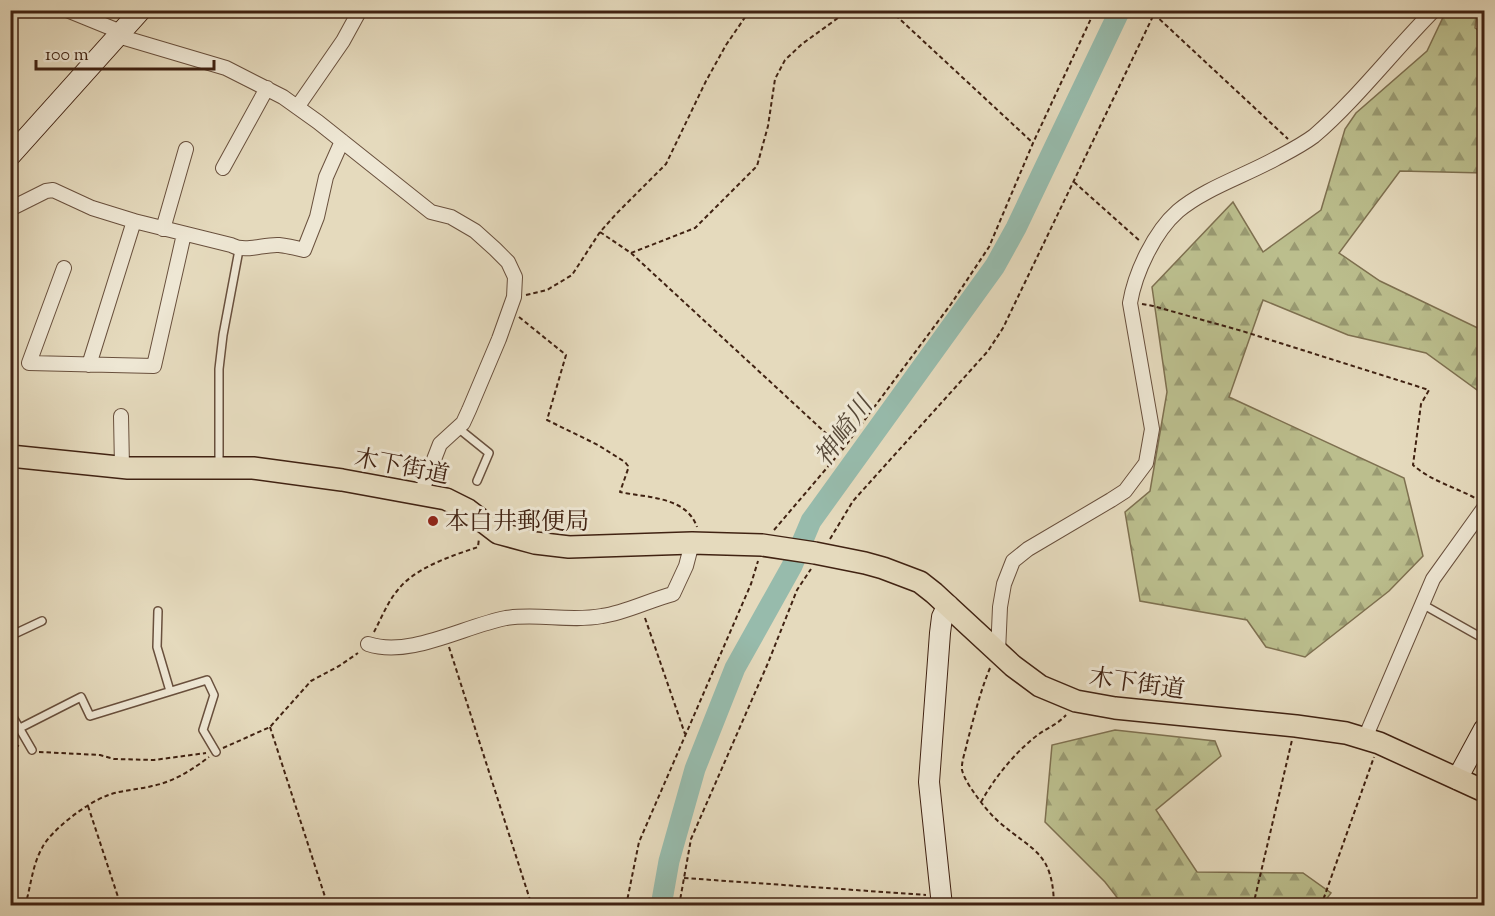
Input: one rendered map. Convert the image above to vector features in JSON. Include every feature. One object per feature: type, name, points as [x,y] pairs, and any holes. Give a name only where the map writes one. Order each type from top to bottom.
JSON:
[{"type":"main road","name":"木下街道","points":[[10,456],[122,467],[262,469],[421,493],[458,504],[498,533],[513,539],[569,547],[698,543],[767,545],[874,565],[920,582],[998,652],[1040,686],[1076,701],[1115,708],[1346,733],[1372,740],[1485,791]]},
{"type":"street","points":[[67,10],[120,34],[226,68],[267,88],[298,106],[431,212],[451,218],[475,231],[508,262],[515,277],[512,303],[469,410],[458,428],[440,444],[421,493]]},
{"type":"street","points":[[10,156],[141,10]]},
{"type":"street","points":[[298,106],[343,41],[360,10]]},
{"type":"street","points":[[998,652],[1000,607],[1004,584],[1013,561],[1028,549],[1125,491],[1146,463],[1152,429],[1130,303],[1133,287],[1149,250],[1167,223],[1178,211],[1198,198],[1313,137],[1434,10]]},
{"type":"street","points":[[223,168],[267,88]]},
{"type":"street","points":[[10,209],[46,191],[53,190],[92,208],[163,229],[231,245],[239,250],[262,245],[281,245],[304,250],[317,217],[326,177],[342,141]]},
{"type":"street","points":[[163,229],[186,149]]},
{"type":"street","points":[[89,365],[134,221]]},
{"type":"street","points":[[64,268],[29,363],[154,366],[184,234]]},
{"type":"street","points":[[121,416],[122,467]]},
{"type":"street","points":[[1372,740],[1433,579],[1485,505]]},
{"type":"street","points":[[368,644],[386,648],[405,646],[446,636],[482,623],[523,616],[583,618],[603,616],[673,594],[698,543]]},
{"type":"street","points":[[941,901],[929,782],[940,633],[942,617],[948,605]]},
{"type":"street","points":[[1457,779],[1485,729]]},
{"type":"lane","points":[[219,468],[219,369],[239,250]]},
{"type":"lane","points":[[458,428],[489,453],[477,481]]},
{"type":"lane","points":[[1422,604],[1485,639]]},
{"type":"lane","points":[[158,611],[157,647],[170,691]]},
{"type":"lane","points":[[10,636],[42,621]]},
{"type":"lane","points":[[20,728],[81,697],[90,716],[207,680],[214,694],[203,730],[216,752]]},
{"type":"lane","points":[[10,711],[32,750]]},
{"type":"path","points":[[698,543],[695,520],[679,505],[620,492],[628,469],[625,462],[598,445],[547,420],[566,355],[512,303],[547,290],[566,279],[582,262],[600,232],[666,164],[706,81],[726,45],[750,10]]},
{"type":"path","points":[[632,253],[695,228],[757,166],[768,126],[775,79],[785,60],[802,44],[849,10]]},
{"type":"path","points":[[890,10],[1033,143]]},
{"type":"path","points":[[626,906],[639,842],[767,545],[843,449],[951,304],[989,247],[1033,143],[1095,10]]},
{"type":"path","points":[[679,906],[691,839],[768,663],[797,590],[818,553],[853,501],[988,351],[1003,328],[1155,12],[1296,148]]},
{"type":"path","points":[[1074,182],[1149,250]]},
{"type":"path","points":[[600,232],[632,253],[843,449]]},
{"type":"path","points":[[1130,303],[1153,306],[1242,331],[1429,390],[1421,404],[1413,465],[1425,476],[1455,487],[1485,505]]},
{"type":"path","points":[[25,906],[34,864],[43,845],[57,830],[88,806],[106,796],[154,786],[189,772],[216,752],[270,727],[311,681],[339,666],[368,644],[391,599],[404,583],[440,561],[478,547],[482,522]]},
{"type":"path","points":[[641,604],[686,736]]},
{"type":"path","points":[[446,636],[532,906]]},
{"type":"path","points":[[998,652],[979,696],[962,769],[969,786],[999,822],[1025,840],[1040,855],[1048,868],[1054,889],[1054,906]]},
{"type":"path","points":[[981,802],[993,782],[1028,744],[1041,733],[1057,725],[1076,701]]},
{"type":"path","points":[[1253,906],[1296,726]]},
{"type":"path","points":[[270,727],[328,906]]},
{"type":"path","points":[[1321,906],[1372,740]]},
{"type":"path","points":[[10,744],[40,752],[100,755],[114,759],[154,760],[216,752]]},
{"type":"path","points":[[88,806],[122,906]]},
{"type":"path","points":[[684,878],[941,901]]},
{"type":"green space","points":[[1446,11],[1477,11],[1475,28],[1484,34],[1484,173],[1400,171],[1339,253],[1380,281],[1484,331],[1484,395],[1426,353],[1348,335],[1263,300],[1229,397],[1404,478],[1423,556],[1389,591],[1305,657],[1266,647],[1247,620],[1140,601],[1125,512],[1150,491],[1167,392],[1152,287],[1233,202],[1263,252],[1321,210],[1345,129],[1356,113],[1427,51]]},
{"type":"green space","points":[[1115,730],[1215,741],[1221,756],[1156,810],[1197,872],[1303,873],[1331,893],[1322,905],[1123,905],[1105,882],[1045,822],[1052,745]]},
{"type":"waterway","name":"神崎川","points":[[661,906],[669,861],[695,769],[735,668],[792,566],[811,521],[995,266],[1016,228],[1120,10]]},
{"type":"place","name":"本白井郵便局","points":[[433,521]]}]
